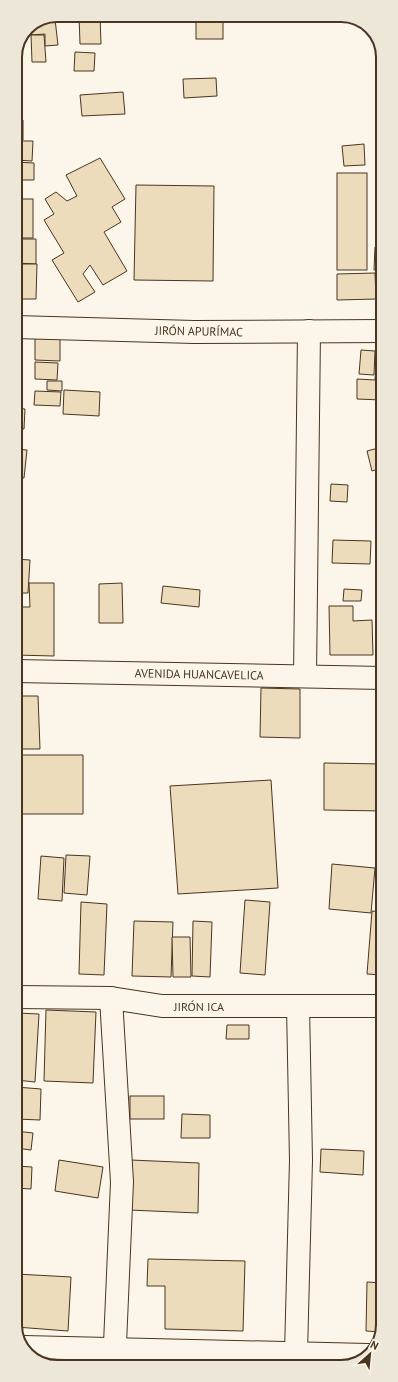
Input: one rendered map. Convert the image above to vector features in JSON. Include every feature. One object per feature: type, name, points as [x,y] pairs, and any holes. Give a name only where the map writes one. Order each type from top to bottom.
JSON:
[{"type":"street","name":"JIRÓN APURÍMAC","points":[[22,327],[194,332],[376,331]]},
{"type":"street","points":[[305,676],[309,331]]},
{"type":"street","name":"AVENIDA HUANCAVELICA","points":[[22,671],[376,678]]},
{"type":"street","name":"JIRÓN ICA","points":[[22,997],[111,998],[162,1006],[376,1006]]},
{"type":"street","points":[[111,998],[122,1182],[114,1358]]},
{"type":"street","points":[[296,1353],[301,1160],[298,1006]]},
{"type":"street","points":[[31,1348],[114,1358],[296,1353],[350,1354]]},
{"type":"building","points":[[55,22],[58,45],[45,46],[45,34],[31,35],[32,32],[38,28]]},
{"type":"building","points":[[79,22],[100,22],[101,44],[80,44]]},
{"type":"building","points":[[196,22],[223,22],[223,39],[196,39]]},
{"type":"building","points":[[31,35],[44,35],[46,62],[32,62]]},
{"type":"building","points":[[75,52],[95,53],[94,71],[74,71]]},
{"type":"building","points":[[216,78],[217,96],[184,98],[183,79]]},
{"type":"building","points":[[123,92],[125,114],[82,116],[80,95]]},
{"type":"building","points":[[22,120],[23,120],[22,140]]},
{"type":"building","points":[[22,141],[33,141],[32,161],[22,160]]},
{"type":"building","points":[[364,144],[365,165],[344,166],[342,146]]},
{"type":"building","points":[[100,158],[125,199],[112,207],[121,222],[104,232],[127,271],[103,285],[90,265],[83,274],[95,292],[78,302],[52,260],[64,253],[44,220],[54,214],[45,199],[56,192],[67,201],[77,196],[66,175]]},
{"type":"building","points":[[22,162],[34,163],[34,180],[22,180]]},
{"type":"building","points":[[337,173],[367,173],[367,270],[337,270]]},
{"type":"building","points":[[136,185],[214,186],[213,281],[134,280]]},
{"type":"building","points":[[22,199],[33,199],[33,238],[22,238]]},
{"type":"building","points":[[22,239],[36,239],[36,264],[22,263]]},
{"type":"building","points":[[375,247],[376,247],[376,270],[374,270]]},
{"type":"building","points":[[22,264],[37,264],[36,299],[22,299]]},
{"type":"building","points":[[375,273],[376,299],[337,300],[337,274]]},
{"type":"building","points":[[35,338],[60,338],[60,361],[35,360]]},
{"type":"building","points":[[361,350],[375,351],[374,375],[359,374]]},
{"type":"building","points":[[35,362],[58,363],[57,380],[35,379]]},
{"type":"building","points":[[376,362],[376,400],[357,399],[357,379],[375,380]]},
{"type":"building","points":[[47,381],[62,381],[62,391],[47,390]]},
{"type":"building","points":[[64,390],[100,392],[99,416],[63,414]]},
{"type":"building","points":[[35,391],[61,392],[60,406],[34,405]]},
{"type":"building","points":[[22,409],[25,409],[24,429],[22,429]]},
{"type":"building","points":[[376,449],[376,470],[372,471],[367,451]]},
{"type":"building","points":[[22,450],[27,450],[24,478],[22,478]]},
{"type":"building","points":[[331,484],[348,485],[347,502],[330,501]]},
{"type":"building","points":[[333,540],[371,541],[370,564],[332,563]]},
{"type":"building","points":[[22,559],[30,560],[28,593],[22,593]]},
{"type":"building","points":[[29,583],[54,583],[54,656],[22,655],[22,607],[30,607]]},
{"type":"building","points":[[122,583],[123,623],[99,623],[99,584]]},
{"type":"building","points":[[163,586],[200,590],[199,607],[161,603]]},
{"type":"building","points":[[344,589],[362,590],[361,601],[343,601]]},
{"type":"building","points":[[329,606],[353,606],[353,621],[372,620],[373,655],[330,655]]},
{"type":"building","points":[[261,688],[300,689],[300,738],[260,737]]},
{"type":"building","points":[[22,696],[38,696],[40,749],[22,749]]},
{"type":"building","points":[[22,755],[83,755],[83,814],[22,814]]},
{"type":"building","points":[[324,763],[376,764],[376,811],[324,810]]},
{"type":"building","points":[[271,780],[278,888],[178,894],[170,786]]},
{"type":"building","points":[[66,855],[90,856],[87,895],[64,893]]},
{"type":"building","points":[[41,856],[64,858],[62,901],[38,899]]},
{"type":"building","points":[[332,864],[375,868],[371,913],[329,909]]},
{"type":"building","points":[[245,900],[270,902],[265,975],[240,973]]},
{"type":"building","points":[[81,902],[107,904],[104,975],[79,974]]},
{"type":"building","points":[[372,911],[376,911],[376,975],[367,974]]},
{"type":"building","points":[[134,921],[173,922],[171,977],[132,976]]},
{"type":"building","points":[[193,921],[212,922],[210,977],[192,976]]},
{"type":"building","points":[[172,937],[190,937],[191,977],[173,977]]},
{"type":"building","points":[[46,1010],[96,1012],[93,1083],[44,1081]]},
{"type":"building","points":[[22,1013],[39,1014],[35,1082],[22,1081]]},
{"type":"building","points":[[227,1025],[249,1025],[249,1039],[226,1039]]},
{"type":"building","points":[[22,1087],[41,1089],[40,1120],[22,1119]]},
{"type":"building","points":[[130,1096],[164,1096],[164,1119],[130,1119]]},
{"type":"building","points":[[182,1114],[210,1115],[210,1138],[181,1138]]},
{"type":"building","points":[[22,1132],[33,1133],[31,1150],[22,1149]]},
{"type":"building","points":[[321,1149],[364,1151],[363,1175],[320,1172]]},
{"type":"building","points":[[59,1160],[103,1167],[98,1198],[55,1191]]},
{"type":"building","points":[[131,1160],[199,1163],[198,1213],[129,1210]]},
{"type":"building","points":[[22,1166],[32,1167],[31,1189],[22,1188]]},
{"type":"building","points":[[148,1259],[245,1261],[243,1331],[165,1329],[165,1286],[147,1286]]},
{"type":"building","points":[[22,1274],[71,1277],[68,1331],[22,1327]]},
{"type":"building","points":[[367,1282],[376,1283],[376,1329],[375,1332],[366,1331]]}]
